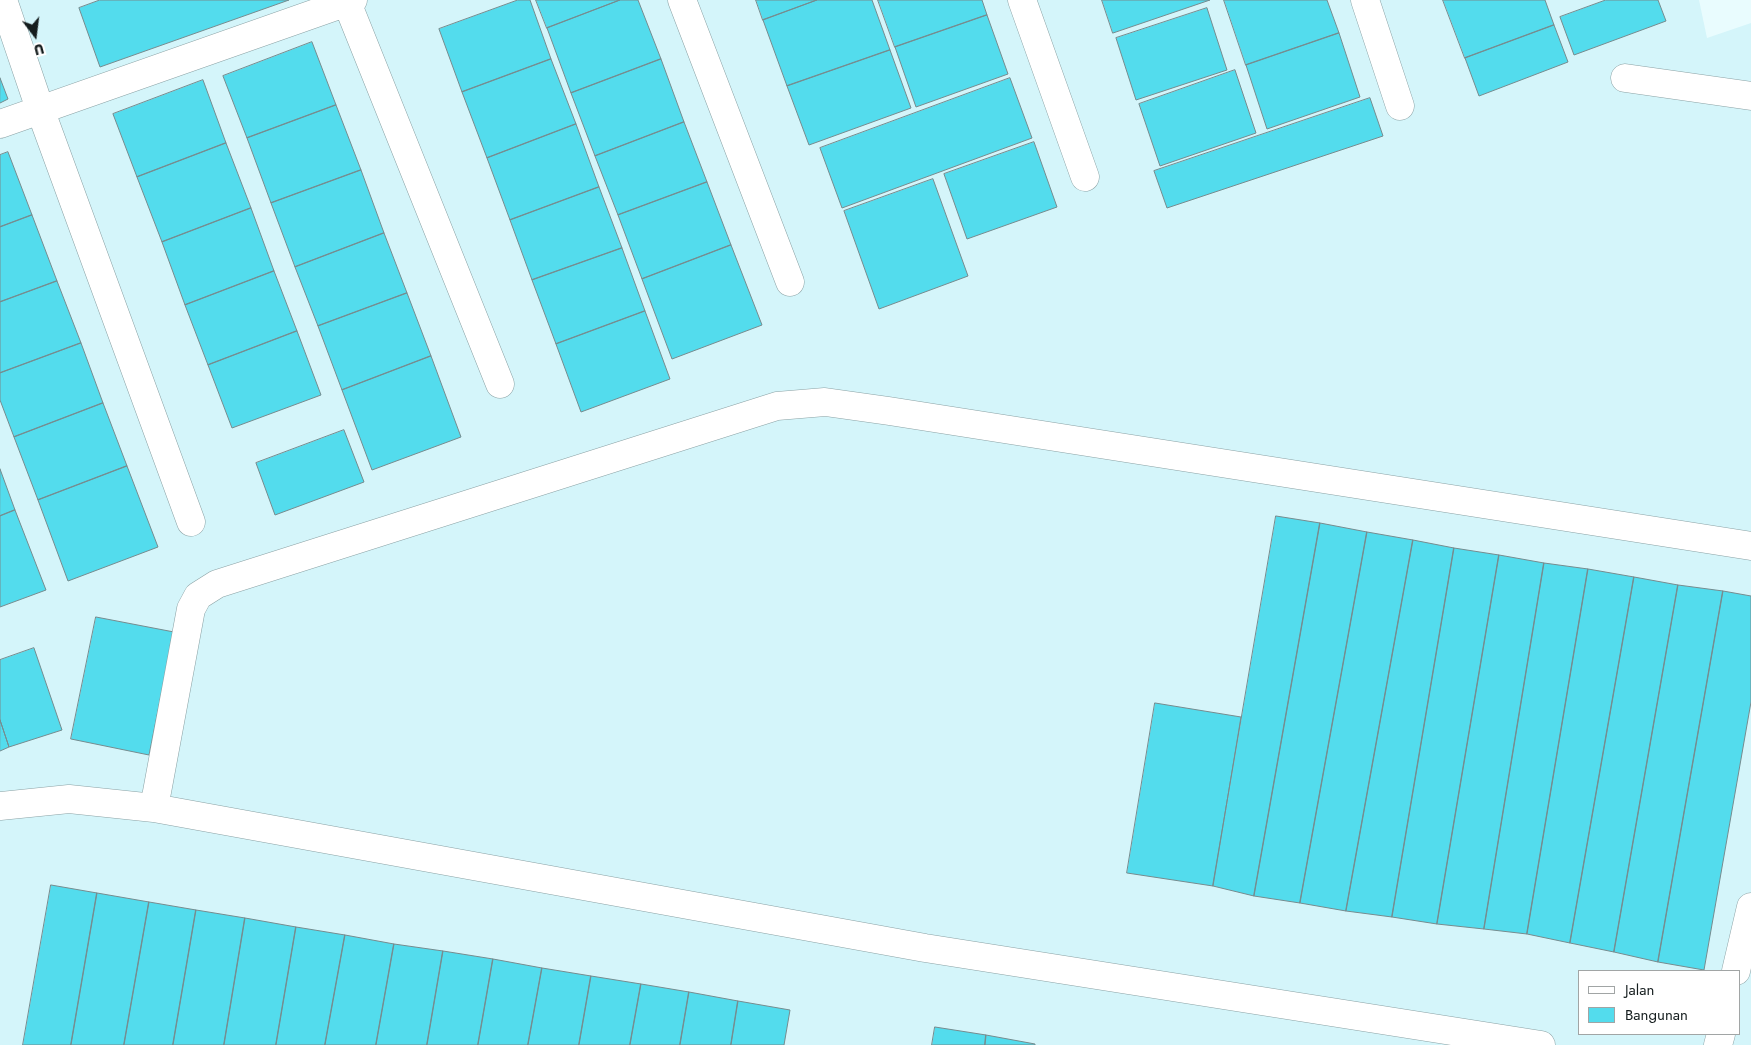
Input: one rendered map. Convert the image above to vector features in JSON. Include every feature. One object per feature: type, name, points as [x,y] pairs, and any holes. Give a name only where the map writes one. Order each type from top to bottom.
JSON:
[{"type":"lane","points":[[3,0],[40,109],[191,522]]},
{"type":"lane","points":[[682,0],[790,282]]},
{"type":"lane","points":[[1022,0],[1085,178]]},
{"type":"lane","points":[[1365,0],[1400,106]]},
{"type":"lane","points":[[0,124],[348,1],[500,384]]},
{"type":"lane","points":[[1625,78],[1751,96]]},
{"type":"lane","points":[[154,808],[191,609],[198,596],[217,584],[776,406],[825,402],[889,411],[1751,546]]},
{"type":"lane","points":[[0,806],[69,799],[154,808],[925,948],[1541,1045]]},
{"type":"lane","points":[[1736,970],[1751,907]]},
{"type":"shaded area","points":[[0,0],[1699,0],[1707,38],[1751,23],[1751,1045],[0,1045]]},
{"type":"building","points":[[100,0],[289,0],[100,67],[79,8]]},
{"type":"building","points":[[518,0],[530,0],[551,59],[462,92],[439,29]]},
{"type":"building","points":[[536,0],[620,0],[547,28]]},
{"type":"building","points":[[620,0],[638,0],[661,59],[571,93],[547,28]]},
{"type":"building","points":[[756,0],[817,0],[763,20]]},
{"type":"building","points":[[817,0],[872,0],[890,50],[787,86],[763,20]]},
{"type":"building","points":[[878,0],[982,0],[987,15],[895,47]]},
{"type":"building","points":[[1102,0],[1210,0],[1113,33]]},
{"type":"building","points":[[1224,0],[1327,0],[1339,33],[1246,65]]},
{"type":"building","points":[[1443,0],[1545,0],[1554,25],[1465,58]]},
{"type":"building","points":[[1606,0],[1658,0],[1666,21],[1574,55],[1560,17]]},
{"type":"building","points":[[1207,8],[1227,70],[1136,100],[1116,38]]},
{"type":"building","points":[[987,15],[1008,74],[916,107],[895,47]]},
{"type":"building","points":[[1554,25],[1568,62],[1479,96],[1465,58]]},
{"type":"building","points":[[1339,33],[1360,97],[1267,129],[1246,65]]},
{"type":"building","points":[[312,42],[336,105],[247,138],[223,76]]},
{"type":"building","points":[[890,50],[911,108],[809,145],[787,86]]},
{"type":"building","points":[[551,59],[576,124],[487,158],[462,92]]},
{"type":"building","points":[[661,59],[684,122],[595,156],[571,93]]},
{"type":"building","points":[[1235,70],[1256,133],[1160,166],[1139,104]]},
{"type":"building","points":[[0,78],[8,99],[0,103]]},
{"type":"building","points":[[1010,78],[1032,138],[842,208],[820,148]]},
{"type":"building","points":[[203,80],[226,143],[137,177],[113,114]]},
{"type":"building","points":[[1370,98],[1383,136],[1167,208],[1154,171]]},
{"type":"building","points":[[336,105],[361,170],[271,203],[247,138]]},
{"type":"building","points":[[684,122],[707,182],[618,215],[595,156]]},
{"type":"building","points":[[576,124],[599,187],[510,220],[487,158]]},
{"type":"building","points":[[1034,142],[1057,207],[967,239],[944,174]]},
{"type":"building","points":[[226,143],[251,208],[162,242],[137,177]]},
{"type":"building","points":[[8,152],[32,215],[0,227],[0,155]]},
{"type":"building","points":[[361,170],[384,233],[295,267],[271,203]]},
{"type":"building","points":[[933,179],[968,276],[879,309],[844,211]]},
{"type":"building","points":[[707,182],[731,245],[642,279],[618,215]]},
{"type":"building","points":[[599,187],[622,248],[532,280],[510,220]]},
{"type":"building","points":[[251,208],[274,271],[185,305],[162,242]]},
{"type":"building","points":[[32,215],[57,281],[0,302],[0,227]]},
{"type":"building","points":[[384,233],[407,293],[318,326],[295,267]]},
{"type":"building","points":[[731,245],[762,325],[672,359],[642,279]]},
{"type":"building","points":[[622,248],[645,311],[556,344],[532,280]]},
{"type":"building","points":[[274,271],[297,331],[208,365],[185,305]]},
{"type":"building","points":[[57,281],[81,343],[0,373],[0,302]]},
{"type":"building","points":[[407,293],[431,356],[342,390],[318,326]]},
{"type":"building","points":[[645,311],[670,379],[581,412],[556,344]]},
{"type":"building","points":[[297,331],[321,395],[232,428],[208,365]]},
{"type":"building","points":[[81,343],[103,403],[14,437],[0,400],[0,373]]},
{"type":"building","points":[[431,356],[461,437],[372,470],[342,390]]},
{"type":"building","points":[[103,403],[127,466],[38,500],[14,437]]},
{"type":"building","points":[[344,430],[364,482],[275,515],[256,463]]},
{"type":"building","points":[[127,466],[158,547],[68,581],[38,500]]},
{"type":"building","points":[[0,469],[15,510],[0,516]]},
{"type":"building","points":[[15,510],[46,590],[0,607],[0,516]]},
{"type":"building","points":[[1276,516],[1320,523],[1254,896],[1213,886]]},
{"type":"building","points":[[1320,523],[1367,532],[1300,903],[1254,896]]},
{"type":"building","points":[[1367,532],[1413,540],[1346,911],[1300,903]]},
{"type":"building","points":[[1413,540],[1454,548],[1392,917],[1346,911]]},
{"type":"building","points":[[1454,548],[1499,555],[1437,924],[1392,917]]},
{"type":"building","points":[[1499,555],[1544,563],[1484,929],[1437,924]]},
{"type":"building","points":[[1544,563],[1588,569],[1527,934],[1484,929]]},
{"type":"building","points":[[1588,569],[1634,577],[1570,943],[1527,934]]},
{"type":"building","points":[[1634,577],[1678,585],[1614,952],[1570,943]]},
{"type":"building","points":[[1678,585],[1723,591],[1658,962],[1614,952]]},
{"type":"building","points":[[1723,591],[1751,596],[1751,702],[1704,970],[1658,962]]},
{"type":"building","points":[[96,617],[174,632],[149,755],[71,739]]},
{"type":"building","points":[[34,648],[62,730],[9,747],[0,720],[0,660]]},
{"type":"building","points":[[1155,703],[1241,717],[1213,886],[1127,873]]},
{"type":"building","points":[[0,720],[9,747],[0,751]]},
{"type":"building","points":[[51,885],[97,893],[71,1045],[23,1045]]},
{"type":"building","points":[[97,893],[149,902],[124,1045],[71,1045]]},
{"type":"building","points":[[149,902],[196,910],[173,1045],[124,1045]]},
{"type":"building","points":[[196,910],[245,918],[224,1045],[173,1045]]},
{"type":"building","points":[[245,918],[296,927],[276,1045],[224,1045]]},
{"type":"building","points":[[296,927],[345,935],[325,1045],[276,1045]]},
{"type":"building","points":[[345,935],[394,944],[376,1045],[325,1045]]},
{"type":"building","points":[[394,944],[443,951],[427,1045],[376,1045]]},
{"type":"building","points":[[443,951],[493,959],[478,1045],[427,1045]]},
{"type":"building","points":[[493,959],[542,968],[528,1045],[478,1045]]},
{"type":"building","points":[[542,968],[591,976],[579,1045],[528,1045]]},
{"type":"building","points":[[591,976],[641,984],[630,1045],[579,1045]]},
{"type":"building","points":[[641,984],[689,992],[680,1045],[630,1045]]},
{"type":"building","points":[[689,992],[738,1001],[731,1045],[680,1045]]},
{"type":"building","points":[[738,1001],[790,1010],[784,1045],[731,1045]]},
{"type":"building","points":[[935,1027],[986,1035],[985,1045],[932,1045]]},
{"type":"building","points":[[986,1035],[1035,1044],[1035,1045],[985,1045]]}]
